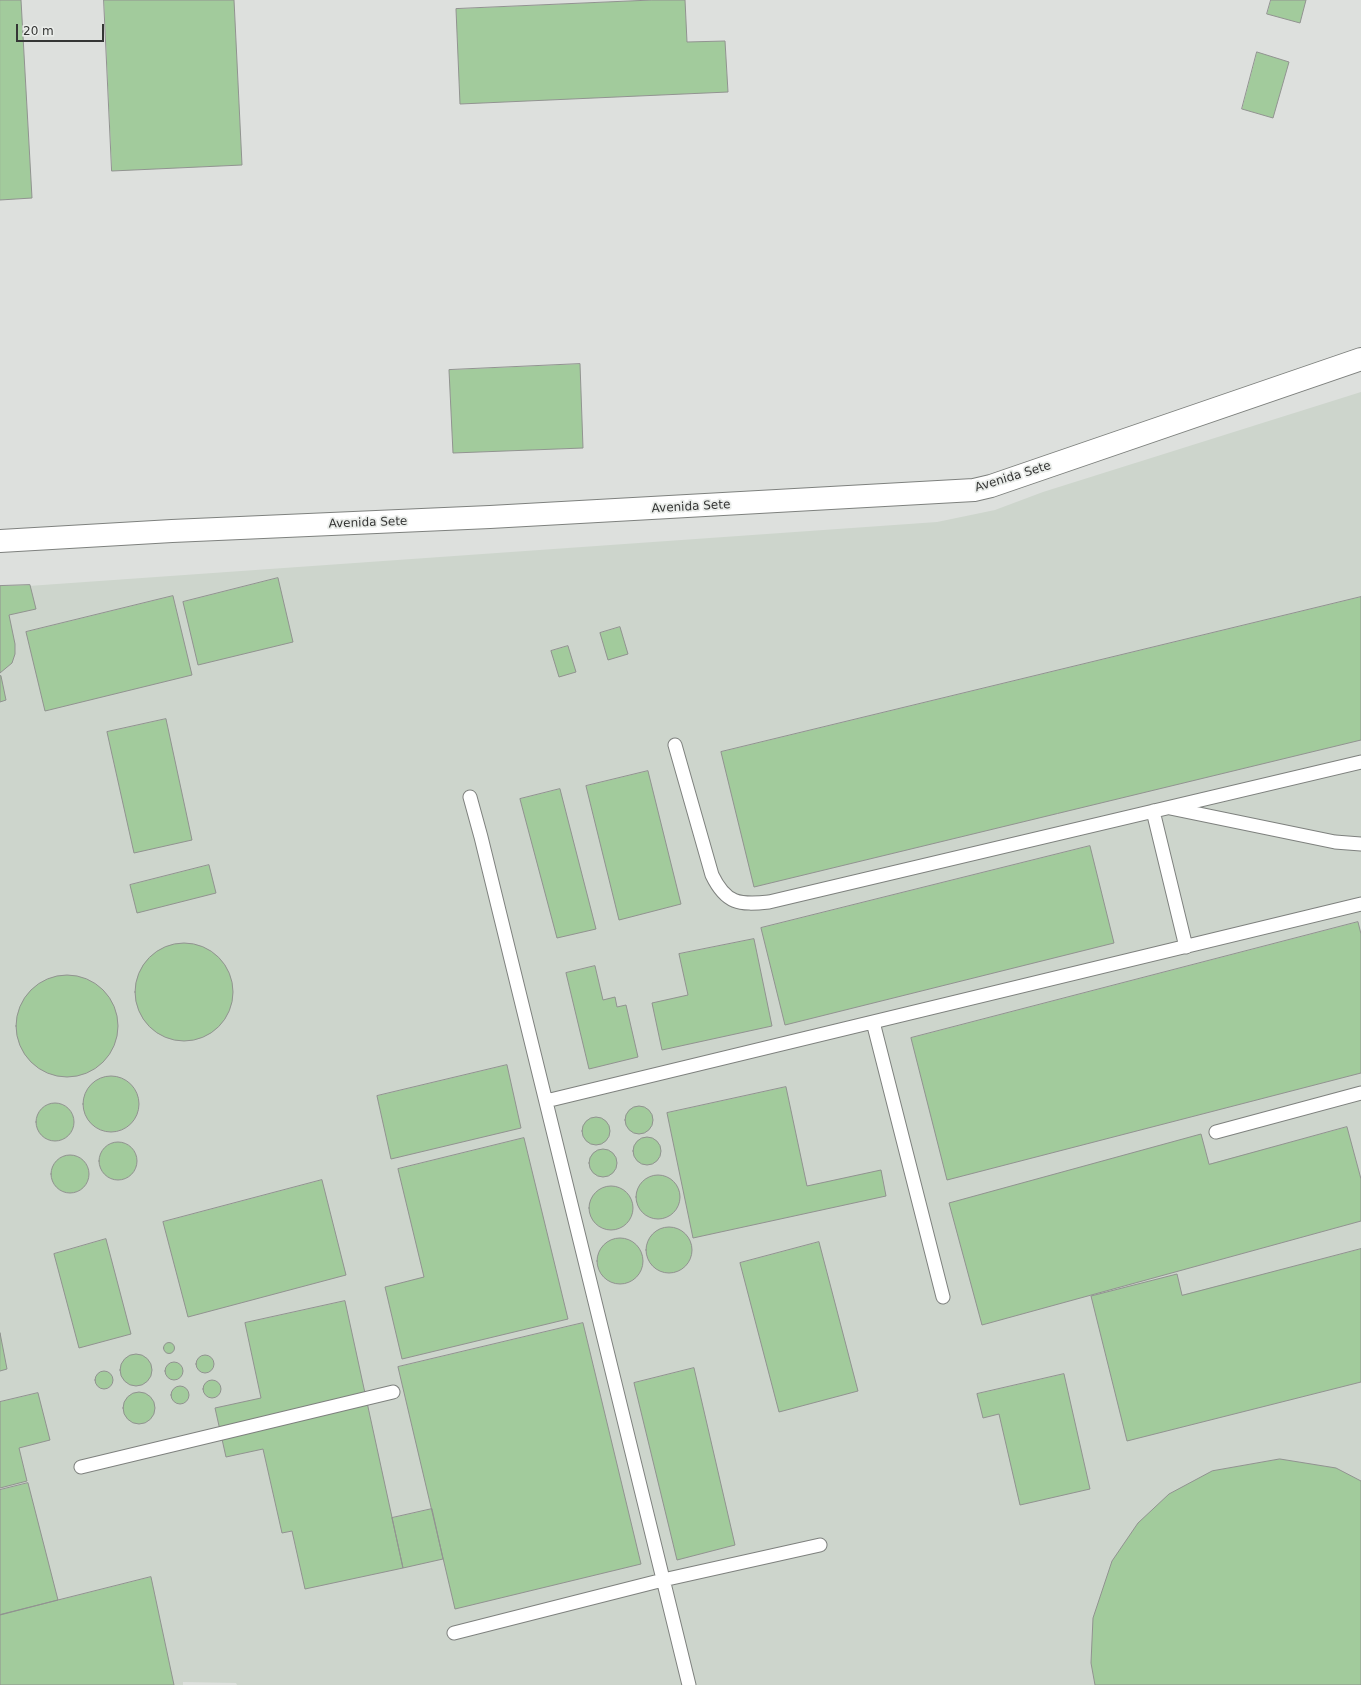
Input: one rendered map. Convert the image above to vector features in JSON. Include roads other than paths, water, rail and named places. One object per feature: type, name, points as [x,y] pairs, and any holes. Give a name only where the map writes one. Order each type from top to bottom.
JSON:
[{"type":"street","name":"Avenida Sete","points":[[0,541],[506,516],[974,490],[991,486],[1361,359]]},
{"type":"lane","points":[[675,745],[712,875],[719,890],[734,901],[747,904],[769,902],[1361,762]]},
{"type":"lane","points":[[470,797],[483,844],[689,1685]]},
{"type":"lane","points":[[1167,808],[1335,842],[1361,844]]},
{"type":"lane","points":[[1152,811],[1186,947]]},
{"type":"lane","points":[[546,1101],[1361,904]]},
{"type":"lane","points":[[873,1022],[943,1297]]},
{"type":"lane","points":[[1216,1132],[1361,1093]]},
{"type":"lane","points":[[81,1467],[393,1392]]},
{"type":"lane","points":[[454,1633],[663,1580],[820,1545]]}]
